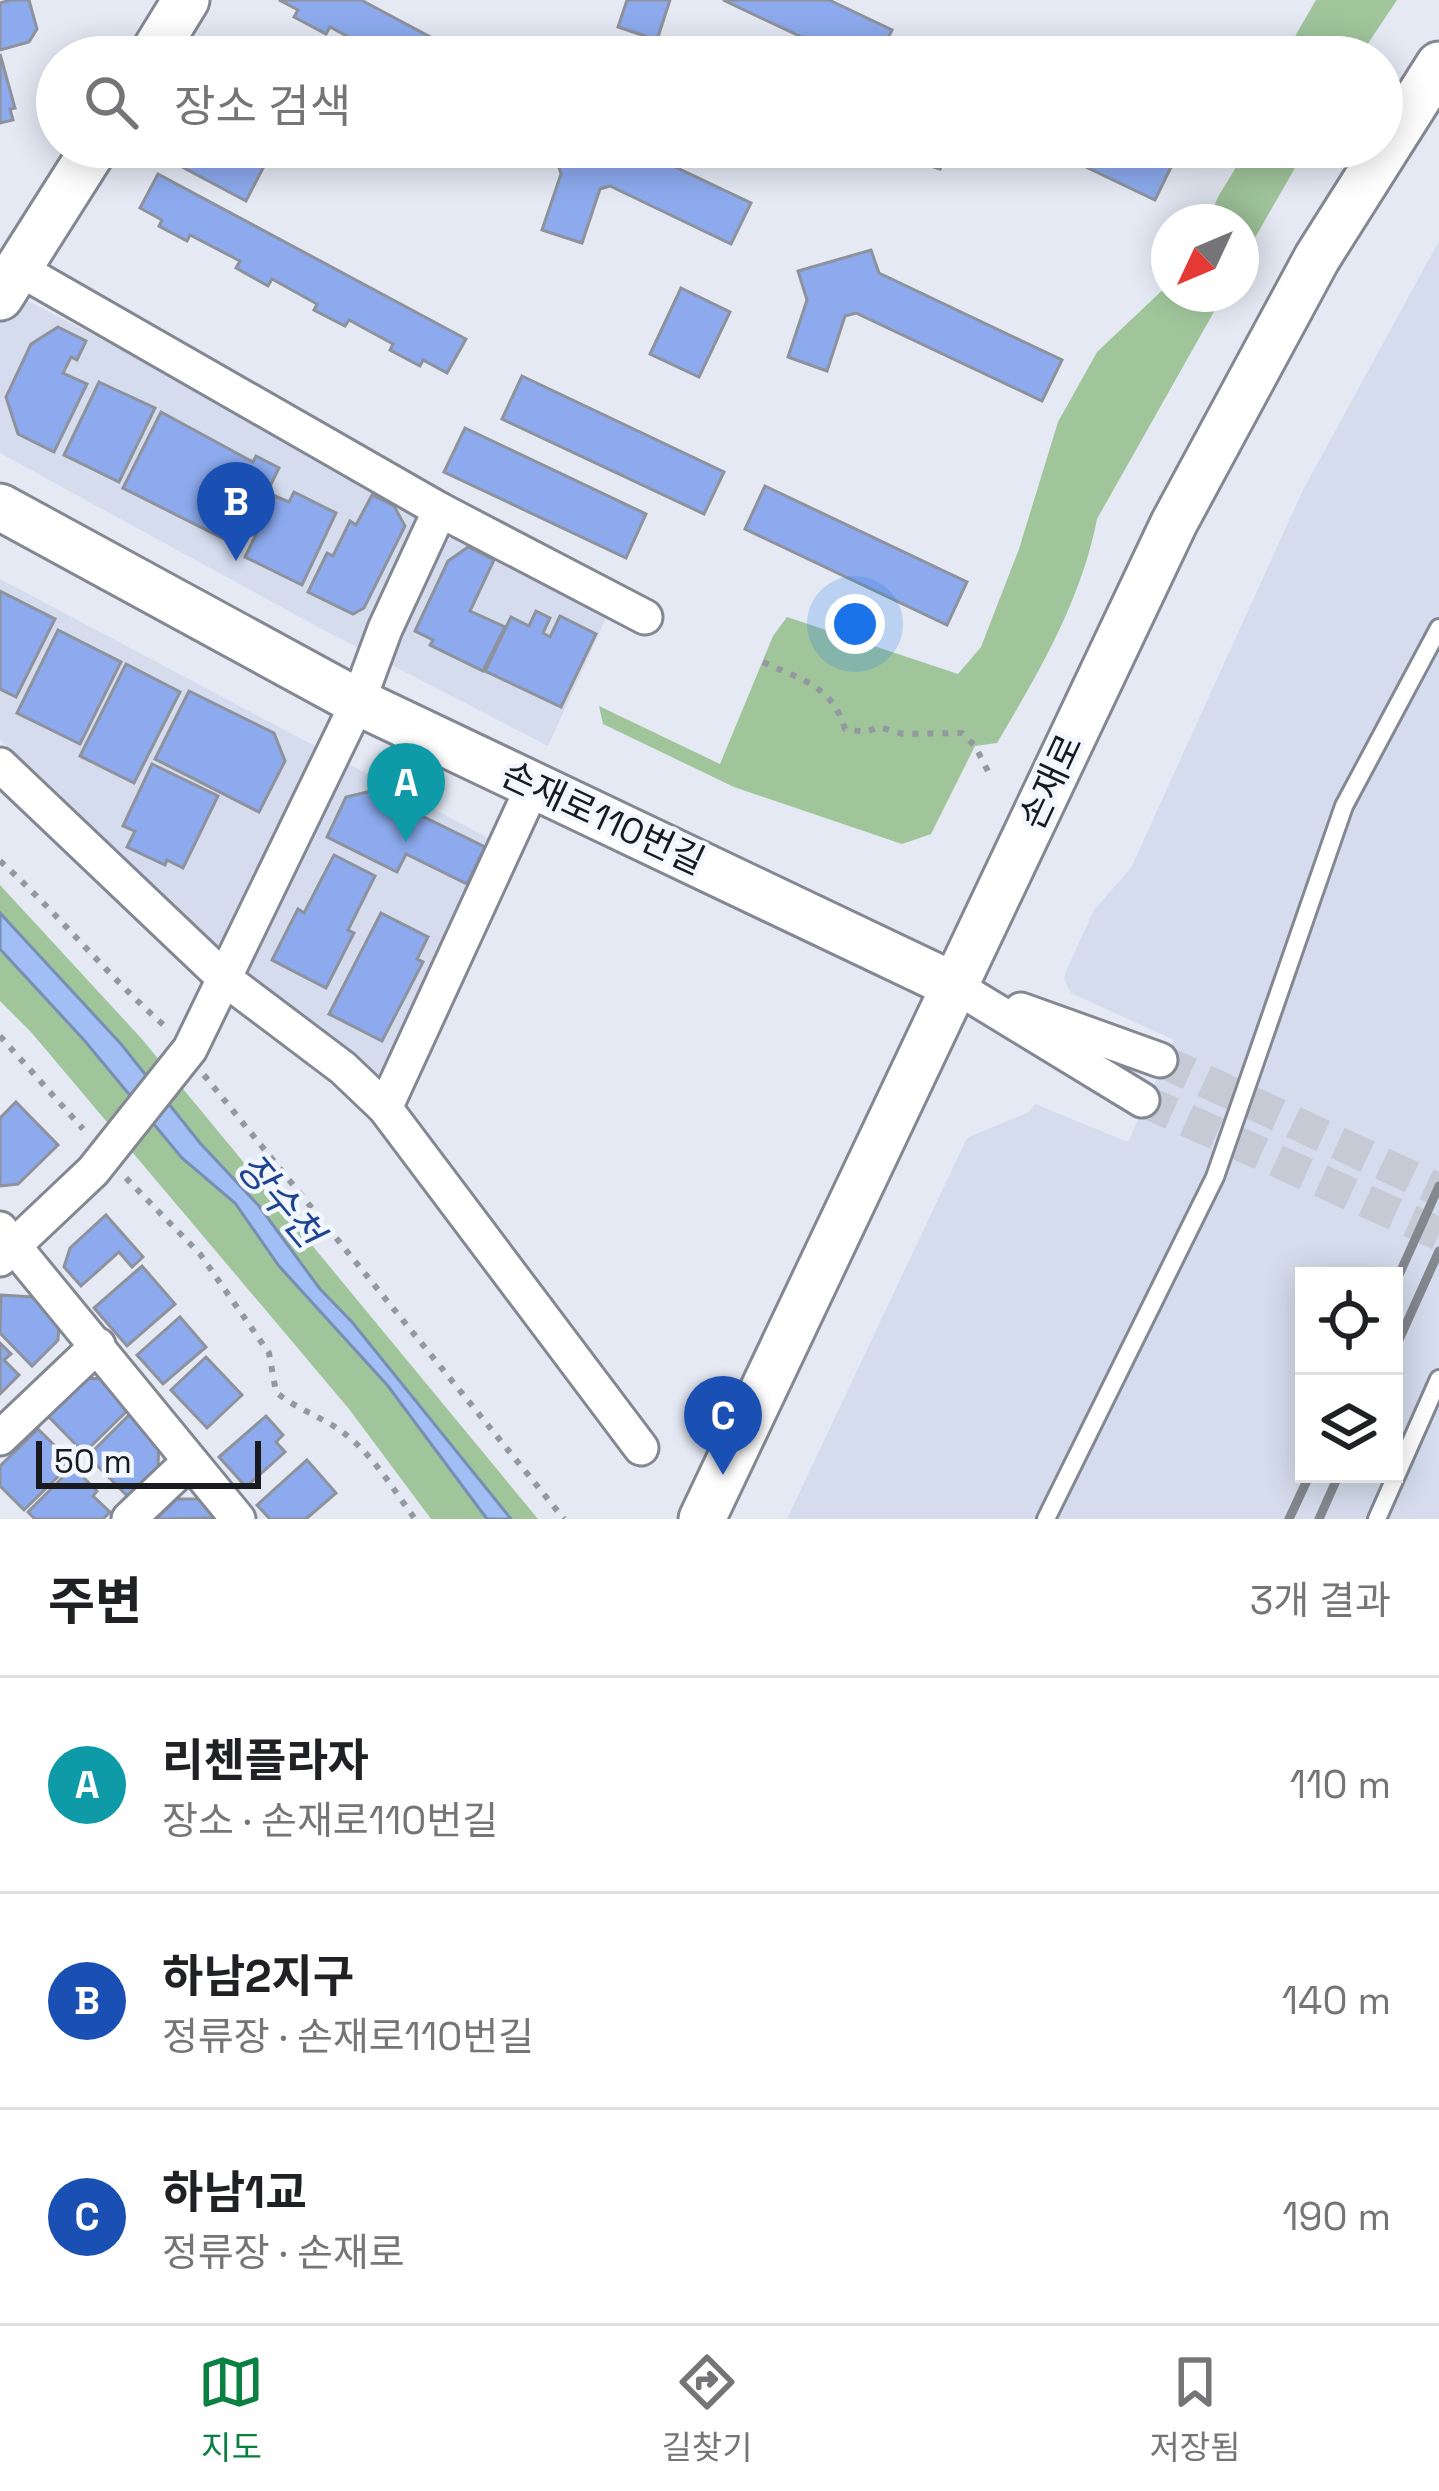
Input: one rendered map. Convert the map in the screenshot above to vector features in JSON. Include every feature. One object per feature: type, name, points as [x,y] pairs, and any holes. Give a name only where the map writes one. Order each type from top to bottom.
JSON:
[{"type":"main road","points":[[164,36],[186,0]]},
{"type":"main road","name":"손재로","points":[[1403,122],[1439,65]]},
{"type":"main road","points":[[10,283],[82,168]]},
{"type":"main road","name":"손재로","points":[[702,1519],[1174,523],[1317,258],[1374,168]]},
{"type":"main road","name":"손재로110번길","points":[[0,507],[358,702],[956,986]]},
{"type":"street","points":[[10,283],[645,617]]},
{"type":"street","points":[[238,1519],[98,1345],[5,1244],[110,1174],[182,1060],[358,702],[385,629],[440,510]]},
{"type":"street","points":[[0,765],[225,979],[343,1068],[385,1108],[640,1448]]},
{"type":"street","points":[[385,1108],[534,784]]},
{"type":"street","points":[[956,986],[1160,1060]]},
{"type":"street","points":[[956,986],[1142,1100]]},
{"type":"street","points":[[0,1438],[98,1345]]},
{"type":"street","points":[[128,1519],[190,1461]]},
{"type":"lane","points":[[1046,1519],[1214,1177],[1344,806],[1439,628]]},
{"type":"lane","points":[[1377,1519],[1439,1379]]},
{"type":"path","points":[[763,662],[826,692],[845,729],[962,733],[975,746],[990,775]]},
{"type":"path","points":[[0,861],[35,893],[182,1060],[209,1084],[564,1519]]},
{"type":"path","points":[[0,1036],[83,1130]]},
{"type":"path","points":[[110,1174],[200,1254],[269,1353],[276,1392],[294,1407],[342,1431],[376,1465],[415,1519]]},
{"type":"shaded area","points":[[1439,241],[1439,1519],[787,1519],[967,1138],[1029,1112],[1035,1104],[1128,1142],[1174,1040],[1071,993],[1064,979],[1094,910],[1131,868],[1303,490]]},
{"type":"shaded area","points":[[0,286],[611,607],[548,746],[0,453]]},
{"type":"shaded area","points":[[0,579],[494,841],[380,1076],[224,954],[0,740]]},
{"type":"green space","points":[[1316,0],[1397,0],[1373,36],[1295,36]]},
{"type":"green space","points":[[1235,168],[1295,168],[1259,231],[1259,204],[1215,204]]},
{"type":"green space","points":[[1151,301],[1151,312],[1214,312],[1097,519],[1081,579],[1043,663],[997,743],[975,746],[931,834],[902,844],[734,787],[603,724],[599,706],[720,764],[773,636],[787,617],[958,674],[981,647],[1019,549],[1058,422],[1097,352]]},
{"type":"green space","points":[[0,885],[141,1038],[538,1519],[511,1519],[489,1495],[352,1322],[320,1289],[259,1206],[200,1143],[121,1044],[0,913]]},
{"type":"green space","points":[[0,949],[182,1158],[235,1203],[279,1266],[388,1386],[487,1519],[431,1519],[349,1409],[0,1001]]},
{"type":"water","points":[[0,913],[121,1044],[200,1143],[259,1206],[320,1289],[511,1519],[487,1519],[388,1386],[279,1266],[235,1203],[182,1158],[0,949]]},
{"type":"building","points":[[29,0],[37,29],[29,42],[0,50],[0,3]]},
{"type":"building","points":[[279,0],[361,0],[429,36],[347,36],[330,27],[326,34],[294,17],[298,10]]},
{"type":"building","points":[[627,0],[670,0],[658,36],[618,27]]},
{"type":"building","points":[[723,0],[829,0],[892,30],[889,36],[799,36]]},
{"type":"building","points":[[0,54],[15,108],[10,109],[13,120],[0,123]]},
{"type":"building","points":[[184,168],[263,168],[246,201]]},
{"type":"building","points":[[559,168],[677,168],[751,203],[731,244],[610,186],[600,189],[582,243],[542,230]]},
{"type":"building","points":[[1088,168],[1171,168],[1155,200]]},
{"type":"building","points":[[158,174],[466,339],[447,373],[423,360],[420,366],[390,350],[393,344],[349,320],[345,326],[314,310],[317,304],[272,279],[268,286],[236,268],[240,261],[190,235],[187,241],[159,226],[162,220],[140,208]]},
{"type":"building","points":[[871,250],[879,273],[1062,360],[1042,401],[856,313],[845,316],[827,371],[788,357],[807,300],[798,271]]},
{"type":"building","points":[[681,288],[730,312],[699,377],[650,354]]},
{"type":"building","points":[[58,327],[86,341],[77,360],[71,357],[63,373],[87,384],[54,452],[18,434],[6,397],[31,344]]},
{"type":"building","points":[[522,376],[724,472],[704,514],[502,419]]},
{"type":"building","points":[[99,382],[155,408],[119,482],[64,455]]},
{"type":"building","points":[[161,412],[253,462],[256,456],[279,468],[240,547],[123,488]]},
{"type":"building","points":[[465,428],[646,514],[626,558],[444,472]]},
{"type":"building","points":[[765,486],[967,582],[947,625],[745,529]]},
{"type":"building","points":[[294,492],[336,513],[302,585],[245,557],[275,496],[289,502]]},
{"type":"building","points":[[372,495],[394,506],[405,526],[364,608],[353,614],[308,592],[327,553],[333,556],[350,521],[356,525]]},
{"type":"building","points":[[468,547],[494,560],[470,611],[505,627],[483,671],[430,645],[433,640],[415,631],[448,561]]},
{"type":"building","points":[[0,591],[55,619],[16,697],[0,689]]},
{"type":"building","points":[[536,611],[550,618],[543,633],[550,637],[560,616],[596,634],[561,707],[485,671],[511,617],[529,626]]},
{"type":"building","points":[[58,630],[121,662],[80,744],[17,713]]},
{"type":"building","points":[[126,664],[180,692],[134,783],[80,756]]},
{"type":"building","points":[[189,691],[274,733],[285,761],[259,812],[155,759]]},
{"type":"building","points":[[152,764],[218,796],[183,868],[127,847],[135,831],[123,826]]},
{"type":"building","points":[[371,791],[485,847],[467,884],[406,854],[397,872],[327,837],[346,797]]},
{"type":"building","points":[[334,855],[375,876],[348,930],[354,933],[326,988],[272,960],[298,909],[304,913]]},
{"type":"building","points":[[381,913],[428,937],[417,959],[423,962],[382,1041],[329,1014]]},
{"type":"building","points":[[16,1102],[58,1145],[18,1184],[0,1186],[0,1118]]},
{"type":"building","points":[[106,1215],[143,1257],[132,1267],[119,1252],[81,1286],[64,1267],[70,1248]]},
{"type":"building","points":[[142,1266],[175,1304],[127,1346],[94,1308]]},
{"type":"building","points":[[1,1295],[33,1297],[59,1323],[58,1340],[32,1366],[0,1333]]},
{"type":"building","points":[[180,1317],[206,1347],[163,1384],[137,1355]]},
{"type":"building","points":[[0,1343],[11,1354],[4,1360],[19,1375],[0,1394]]},
{"type":"building","points":[[206,1357],[242,1395],[207,1428],[171,1390]]},
{"type":"building","points":[[85,1378],[101,1379],[130,1408],[84,1453],[47,1415]]},
{"type":"building","points":[[131,1413],[159,1440],[158,1468],[128,1497],[88,1456]]},
{"type":"building","points":[[266,1416],[283,1435],[276,1442],[285,1452],[246,1487],[219,1457]]},
{"type":"building","points":[[38,1429],[72,1463],[24,1510],[0,1486],[0,1466]]},
{"type":"building","points":[[307,1460],[336,1493],[306,1519],[270,1519],[257,1505]]},
{"type":"building","points":[[73,1467],[110,1512],[103,1519],[35,1519],[28,1512]]},
{"type":"building","points":[[177,1499],[199,1499],[217,1518],[156,1519]]},
{"type":"tunnel","points":[[1160,1060],[1439,1190]]},
{"type":"tunnel","points":[[1142,1100],[1439,1234]]},
{"type":"railway","points":[[1403,1267],[1439,1186]]},
{"type":"railway","points":[[1403,1331],[1439,1251]]},
{"type":"railway","points":[[1289,1519],[1306,1483]]},
{"type":"railway","points":[[1319,1519],[1335,1483]]},
{"type":"place","name":"하남2지구","points":[[236,561]]},
{"type":"place","name":"리첸플라자","points":[[406,842]]},
{"type":"place","name":"하남1교","points":[[723,1475]]},
{"type":"water label","name":"장수천","points":[[280,1200]]}]
